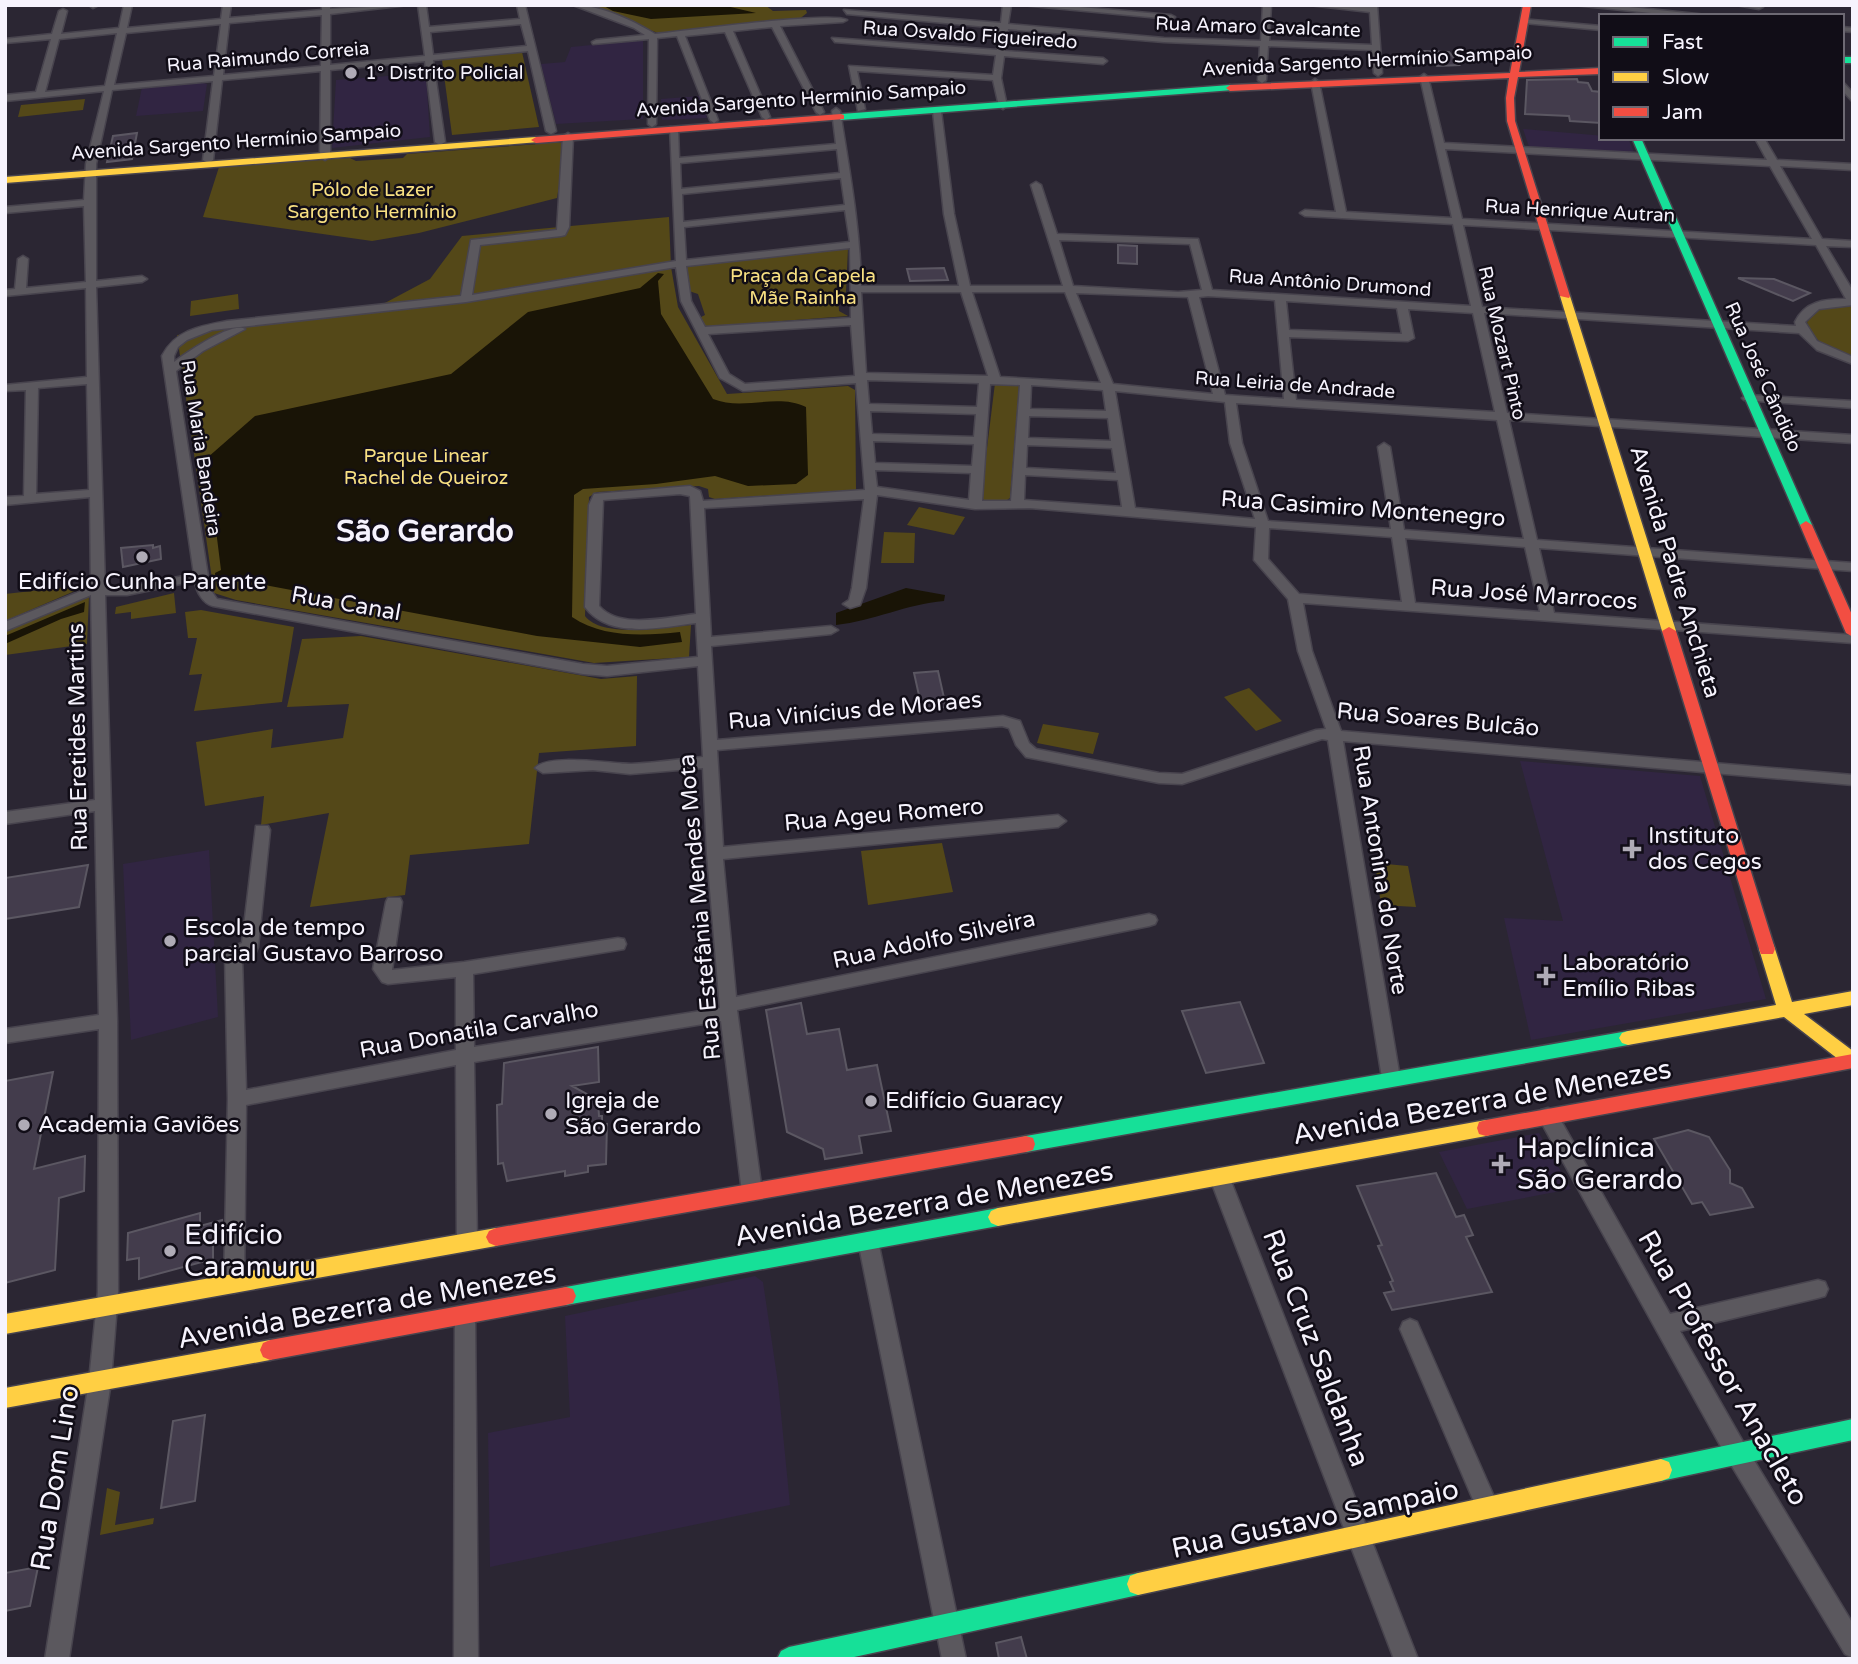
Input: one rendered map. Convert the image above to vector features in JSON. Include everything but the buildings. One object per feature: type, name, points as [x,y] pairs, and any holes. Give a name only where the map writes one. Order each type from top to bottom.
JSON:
[{"type":"main road","name":"Avenida Padre Anchieta","points":[[1526,13],[1509,111],[1786,1009]]},
{"type":"main road","name":"Avenida Sargento Hermínio Sampaio","points":[[5,173],[90,171],[673,129],[861,109],[1599,65]]},
{"type":"main road","name":"Avenida Sargento Hermínio Sampaio","points":[[5,180],[551,131],[766,117],[937,111],[1003,102],[1262,80],[1378,73],[1599,71]]},
{"type":"main road","name":"Rua José Cândido","points":[[1637,140],[1853,633]]},
{"type":"main road","name":"Avenida Bezerra de Menezes","points":[[5,1324],[1853,998]]},
{"type":"main road","points":[[1786,1009],[1852,1061]]},
{"type":"main road","name":"Avenida Bezerra de Menezes","points":[[5,1398],[1852,1061]]},
{"type":"main road","name":"Rua Gustavo Sampaio","points":[[789,1659],[1853,1429]]},
{"type":"street","name":"Rua Eretides Martins","points":[[106,1307],[108,1021],[89,203],[90,171],[128,5]]},
{"type":"street","points":[[208,160],[228,5]]},
{"type":"street","points":[[5,41],[226,22],[326,9],[404,5]]},
{"type":"street","points":[[422,5],[440,142]]},
{"type":"street","points":[[521,5],[551,131]]},
{"type":"street","points":[[577,5],[630,23],[653,36],[652,124]]},
{"type":"street","points":[[1003,102],[997,78],[1007,5]]},
{"type":"street","points":[[1026,5],[1171,17]]},
{"type":"street","points":[[1164,40],[1174,5]]},
{"type":"street","points":[[1262,80],[1267,5]]},
{"type":"street","points":[[1313,5],[1374,8],[1378,73]]},
{"type":"street","points":[[1578,5],[1670,14]]},
{"type":"street","points":[[1740,5],[1760,9]]},
{"type":"street","points":[[325,153],[326,9]]},
{"type":"street","points":[[40,94],[63,11]]},
{"type":"street","points":[[814,16],[835,40],[847,12]]},
{"type":"street","name":"Rua Amaro Cavalcante","points":[[596,42],[775,24],[847,12],[1164,40],[1376,48]]},
{"type":"street","points":[[1526,13],[1599,28]]},
{"type":"street","points":[[426,30],[526,20]]},
{"type":"street","points":[[775,24],[831,114],[842,146],[855,244],[856,321],[866,407],[871,493],[859,589],[855,602],[850,604]]},
{"type":"street","points":[[728,29],[766,117]]},
{"type":"street","points":[[680,34],[715,120]]},
{"type":"street","name":"Rua Osvaldo Figueiredo","points":[[835,40],[1102,61]]},
{"type":"street","name":"Rua Raimundo Correia","points":[[5,98],[533,48]]},
{"type":"street","points":[[861,109],[852,68],[997,78]]},
{"type":"street","name":"Rua Mozart Pinto","points":[[1424,77],[1548,617]]},
{"type":"street","points":[[1315,82],[1342,215]]},
{"type":"street","points":[[937,111],[949,214],[965,288],[990,379],[984,411],[975,505]]},
{"type":"street","points":[[673,129],[681,264],[686,301],[700,331],[856,321]]},
{"type":"street","points":[[466,299],[475,242],[561,233],[564,226],[568,136]]},
{"type":"street","points":[[1760,140],[1853,301],[1826,303],[1807,310],[1800,322],[1801,330],[1824,350],[1853,361]]},
{"type":"street","points":[[675,161],[842,146]]},
{"type":"street","points":[[1440,146],[1853,167]]},
{"type":"street","points":[[677,191],[846,176]]},
{"type":"street","points":[[1035,185],[1069,289],[1108,386],[1129,511]]},
{"type":"street","points":[[5,210],[89,203]]},
{"type":"street","points":[[679,225],[850,207]]},
{"type":"street","name":"Rua Henrique Autran","points":[[1305,214],[1853,244]]},
{"type":"street","points":[[1053,237],[1194,241],[1208,293]]},
{"type":"street","points":[[170,370],[211,342],[269,319],[466,299],[681,264],[855,244]]},
{"type":"street","points":[[20,291],[23,259]]},
{"type":"street","points":[[5,293],[142,279]]},
{"type":"street","name":"Rua Antônio Drumond","points":[[856,289],[1069,289],[1193,295],[1208,293],[1801,330]]},
{"type":"street","points":[[1193,295],[1239,453],[1263,524],[1261,559],[1295,598]]},
{"type":"street","points":[[1280,298],[1290,402]]},
{"type":"street","points":[[1284,333],[1408,338],[1402,306]]},
{"type":"street","name":"Rua Maria Bandeira","points":[[202,576],[170,370],[170,349],[180,337],[216,327],[269,319]]},
{"type":"street","name":"Rua Leiria de Andrade","points":[[700,331],[724,376],[737,386],[800,384],[863,377],[990,379],[1108,386],[1225,398],[1853,439]]},
{"type":"street","points":[[5,388],[93,380]]},
{"type":"street","points":[[1017,504],[1026,381]]},
{"type":"street","points":[[30,498],[33,386]]},
{"type":"street","points":[[1748,398],[1853,405]]},
{"type":"street","points":[[866,407],[984,411]]},
{"type":"street","points":[[1023,412],[1114,415]]},
{"type":"street","points":[[868,437],[982,441]]},
{"type":"street","points":[[1023,441],[1119,445]]},
{"type":"street","points":[[1384,447],[1409,607]]},
{"type":"street","points":[[869,466],[979,470]]},
{"type":"street","points":[[1020,471],[1125,477]]},
{"type":"street","points":[[696,505],[696,494],[690,489],[598,497],[594,505],[592,607],[601,617],[617,623],[702,618]]},
{"type":"street","points":[[5,500],[95,493]]},
{"type":"street","name":"Rua Casimiro Montenegro","points":[[696,505],[871,493],[975,505],[1017,504],[1129,511],[1263,524],[1853,567]]},
{"type":"street","name":"Rua Estefânia Mendes Mota","points":[[696,505],[715,854],[729,1009],[752,1192]]},
{"type":"street","points":[[5,627],[88,591],[100,593],[202,576]]},
{"type":"street","name":"Rua Canal","points":[[202,576],[203,590],[207,597],[221,606],[583,669],[607,671],[705,661]]},
{"type":"street","name":"Rua José Marrocos","points":[[1295,598],[1853,639]]},
{"type":"street","name":"Rua Antonina do Norte","points":[[1295,598],[1305,651],[1334,735],[1391,1078]]},
{"type":"street","points":[[704,642],[831,630]]},
{"type":"street","name":"Rua Soares Bulcão","points":[[1003,721],[1015,725],[1023,745],[1031,753],[1173,779],[1321,734],[1853,780]]},
{"type":"street","name":"Rua Vinícius de Moraes","points":[[543,768],[593,765],[631,769],[710,754],[1003,721]]},
{"type":"street","points":[[5,818],[104,804]]},
{"type":"street","name":"Rua Ageu Romero","points":[[715,854],[1058,821]]},
{"type":"street","points":[[234,1284],[237,1099],[233,954],[250,947],[262,830]]},
{"type":"street","points":[[394,902],[384,974],[394,977],[464,969],[618,944]]},
{"type":"street","name":"Rua Adolfo Silveira","points":[[729,1009],[1149,920]]},
{"type":"street","points":[[464,969],[467,1242]]},
{"type":"street","name":"Rua Donatila Carvalho","points":[[237,1099],[729,1009]]},
{"type":"street","points":[[5,1036],[108,1021]]},
{"type":"street","name":"Rua Professor Anacleto","points":[[1548,1116],[1738,1455],[1853,1646]]},
{"type":"street","name":"Rua Cruz Saldanha","points":[[1219,1176],[1406,1659]]},
{"type":"street","points":[[869,1241],[954,1659]]},
{"type":"street","points":[[1665,1325],[1818,1289]]},
{"type":"street","name":"Rua Dom Lino","points":[[57,1659],[100,1381],[106,1307]]},
{"type":"street","points":[[465,1315],[467,1659]]},
{"type":"street","points":[[1410,1329],[1488,1508]]},
{"type":"shaded area","points":[[602,5],[722,5],[756,13],[651,19],[613,11]]},
{"type":"shaded area","points":[[643,40],[643,119],[556,124],[541,64],[565,62],[571,47]]},
{"type":"shaded area","points":[[426,73],[430,137],[332,148],[336,80]]},
{"type":"shaded area","points":[[199,82],[207,84],[203,111],[136,116],[142,87]]},
{"type":"shaded area","points":[[700,96],[707,118],[662,120],[661,99]]},
{"type":"shaded area","points":[[1523,129],[1599,136],[1599,140],[1629,140],[1634,152],[1529,147]]},
{"type":"shaded area","name":"Parque Linear Rachel de Queiroz","points":[[658,273],[664,274],[658,281],[661,314],[713,399],[736,403],[795,403],[806,407],[808,475],[796,484],[748,486],[715,476],[656,484],[583,489],[574,495],[572,617],[597,629],[624,634],[680,632],[682,642],[640,647],[537,636],[244,581],[216,581],[215,573],[221,570],[207,458],[255,416],[451,374],[528,312],[640,288]]},
{"type":"shaded area","points":[[906,588],[945,595],[944,601],[836,625],[836,613]]},
{"type":"shaded area","points":[[85,602],[84,612],[61,619],[5,644],[5,636]]},
{"type":"shaded area","name":"Instituto dos Cegos","points":[[1520,761],[1700,776],[1766,999],[1531,1040],[1504,918],[1563,921]]},
{"type":"shaded area","name":"Escola de tempo parcial Gustavo Barroso","points":[[209,850],[218,1017],[131,1040],[123,864]]},
{"type":"shaded area","name":"Hapclínica São Gerardo","points":[[1539,1133],[1571,1189],[1467,1209],[1439,1152]]},
{"type":"shaded area","points":[[755,1276],[763,1282],[778,1383],[790,1505],[490,1567],[488,1433],[570,1417],[565,1316]]},
{"type":"green space","points":[[583,5],[765,5],[773,11],[806,10],[807,13],[798,20],[658,33]]},
{"type":"green space","points":[[522,52],[539,127],[452,135],[442,60]]},
{"type":"green space","points":[[85,99],[83,110],[18,117],[21,105]]},
{"type":"green space","name":"Pólo de Lazer Sargento Hermínio","points":[[541,141],[566,143],[557,198],[419,233],[372,241],[203,217],[219,167],[350,158],[356,161],[403,158],[407,154],[539,144]]},
{"type":"green space","name":"Parque Linear Rachel de Queiroz","points":[[669,217],[671,267],[678,307],[727,394],[848,386],[855,390],[856,490],[715,499],[709,497],[708,489],[699,486],[597,492],[589,497],[585,616],[594,623],[619,629],[691,625],[689,657],[594,663],[236,600],[214,593],[177,335],[368,312],[430,279],[462,236]]},
{"type":"green space","name":"Praça da Capela Mãe Rainha","points":[[848,248],[846,292],[838,297],[839,311],[848,316],[704,327],[699,318],[705,315],[698,294],[689,291],[685,269],[688,266]]},
{"type":"green space","points":[[238,294],[239,309],[190,316],[191,301]]},
{"type":"green space","points":[[1853,305],[1853,358],[1819,341],[1807,322],[1819,309]]},
{"type":"green space","points":[[995,383],[1019,386],[1010,498],[1004,502],[985,501],[981,497]]},
{"type":"green space","points":[[919,507],[965,517],[954,535],[907,525]]},
{"type":"green space","points":[[884,532],[915,533],[914,563],[881,563]]},
{"type":"green space","points":[[85,585],[84,587],[5,621],[5,594]]},
{"type":"green space","points":[[174,593],[176,613],[131,619],[131,612],[115,614],[116,607]]},
{"type":"green space","points":[[89,596],[87,644],[5,655],[5,631]]},
{"type":"green space","points":[[201,610],[294,627],[282,702],[194,711],[202,674],[189,675],[197,638],[188,638],[185,612]]},
{"type":"green space","points":[[361,636],[601,679],[637,676],[636,746],[539,753],[529,844],[410,855],[405,895],[310,907],[329,813],[261,825],[264,796],[205,806],[196,742],[273,729],[271,748],[343,738],[349,704],[287,707],[302,639]]},
{"type":"green space","points":[[1249,688],[1282,721],[1256,731],[1224,697]]},
{"type":"green space","points":[[1043,724],[1099,733],[1093,754],[1037,743]]},
{"type":"green space","points":[[942,843],[953,892],[868,905],[861,851]]},
{"type":"green space","points":[[1375,863],[1408,866],[1416,907],[1381,905]]},
{"type":"green space","points":[[107,1488],[120,1492],[115,1525],[154,1518],[153,1524],[100,1535]]},
{"type":"traffic: fast","points":[[1844,60],[1853,60]]},
{"type":"traffic: fast","points":[[841,117],[1230,88]]},
{"type":"traffic: fast","points":[[1637,140],[1806,525]]},
{"type":"traffic: fast","points":[[1026,1144],[1628,1038]]},
{"type":"traffic: fast","points":[[566,1296],[998,1217]]},
{"type":"traffic: fast","points":[[1661,1470],[1853,1429]]},
{"type":"traffic: fast","points":[[789,1659],[1138,1584]]},
{"type":"traffic: slow","points":[[5,180],[536,140]]},
{"type":"traffic: slow","points":[[1565,296],[1669,631]]},
{"type":"traffic: slow","points":[[1767,949],[1786,1009],[1853,1061]]},
{"type":"traffic: slow","points":[[1628,1038],[1853,998]]},
{"type":"traffic: slow","points":[[998,1217],[1486,1128]]},
{"type":"traffic: slow","points":[[5,1324],[496,1237]]},
{"type":"traffic: slow","points":[[5,1398],[270,1350]]},
{"type":"traffic: slow","points":[[1138,1584],[1661,1470]]},
{"type":"traffic: jam","points":[[1527,5],[1510,98],[1511,121],[1565,296]]},
{"type":"traffic: jam","points":[[1230,88],[1599,71]]},
{"type":"traffic: jam","points":[[536,140],[841,117]]},
{"type":"traffic: jam","points":[[1806,525],[1853,633]]},
{"type":"traffic: jam","points":[[1669,631],[1767,949]]},
{"type":"traffic: jam","points":[[1486,1128],[1853,1061]]},
{"type":"traffic: jam","points":[[496,1237],[1026,1144]]},
{"type":"traffic: jam","points":[[270,1350],[566,1296]]},
{"type":"place","name":"1° Distrito Policial","points":[[351,73]]},
{"type":"place","name":"Edifício Cunha Parente","points":[[142,557]]},
{"type":"place","name":"Instituto dos Cegos","points":[[1632,849]]},
{"type":"place","name":"Escola de tempo parcial Gustavo Barroso","points":[[170,941]]},
{"type":"place","name":"Laboratório Emílio Ribas","points":[[1546,976]]},
{"type":"place","name":"Edifício Guaracy","points":[[871,1101]]},
{"type":"place","name":"Igreja de São Gerardo","points":[[551,1114]]},
{"type":"place","name":"Academia Gaviões","points":[[24,1125]]},
{"type":"place","name":"Hapclínica São Gerardo","points":[[1501,1164]]},
{"type":"place","name":"Edifício Caramuru","points":[[170,1251]]},
{"type":"district","name":"São Gerardo","points":[[425,531]]}]
